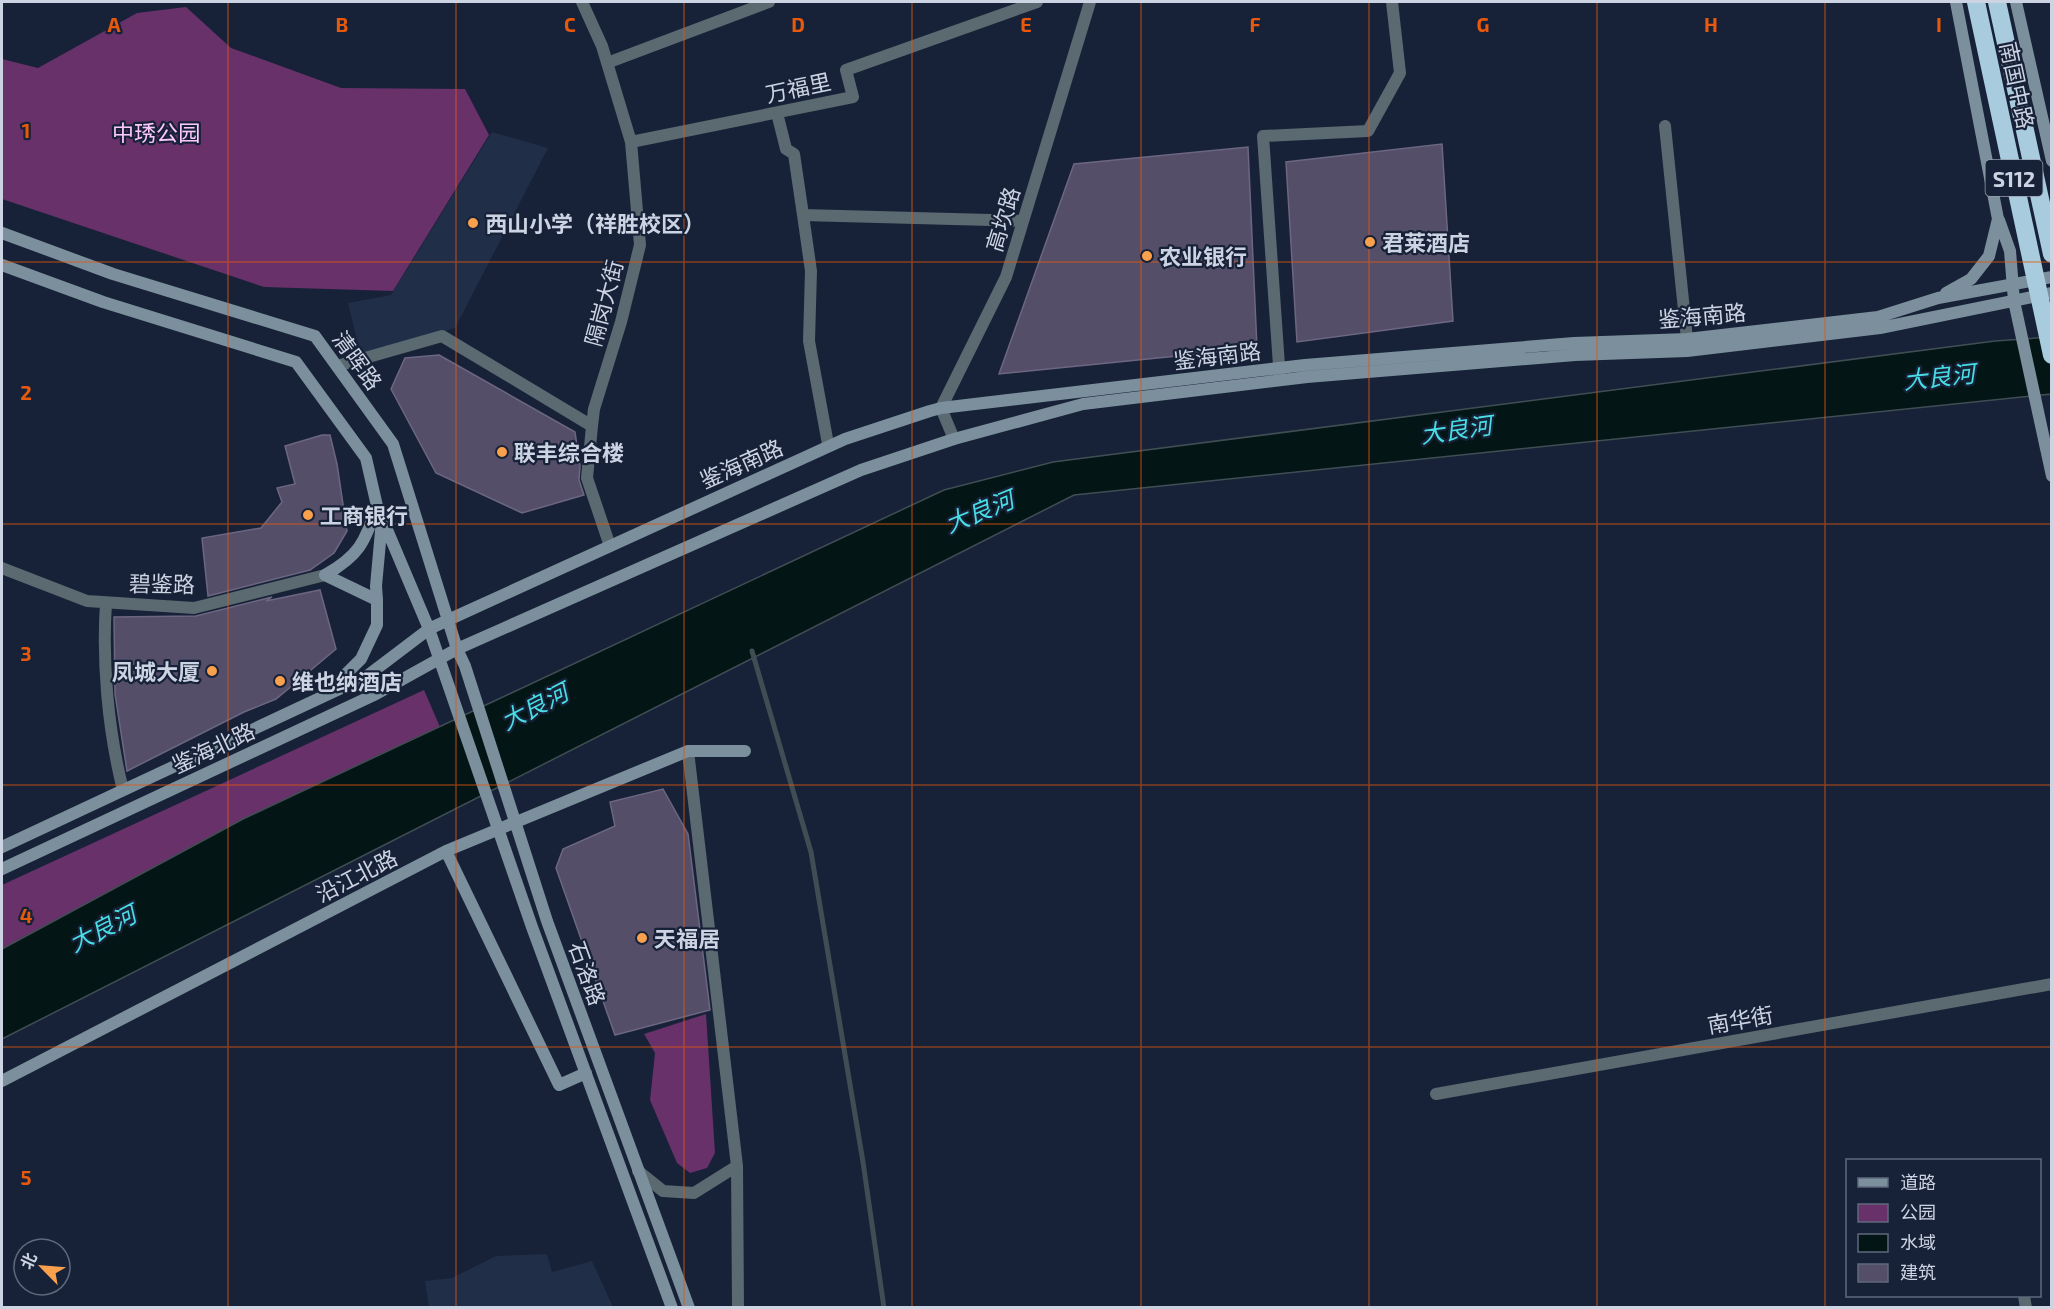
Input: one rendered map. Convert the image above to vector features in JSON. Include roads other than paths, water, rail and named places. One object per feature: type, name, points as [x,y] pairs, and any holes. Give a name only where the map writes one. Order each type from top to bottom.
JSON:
[{"type":"highway","name":"南国中路","points":[[1976,2],[2052,355]]},
{"type":"highway","name":"南国中路","points":[[1997,2],[2052,254]]},
{"type":"main road","points":[[1956,2],[1998,219],[2010,251],[2014,301],[2052,476]]},
{"type":"main road","points":[[2016,2],[2052,160]]},
{"type":"main road","points":[[1938,298],[1975,275],[1989,256],[1998,219]]},
{"type":"main road","name":"清晖路","points":[[2,233],[113,274],[315,336],[393,444],[457,649]]},
{"type":"main road","points":[[2,265],[103,302],[296,362],[366,458],[377,506],[440,659]]},
{"type":"main road","name":"鉴海南路","points":[[429,629],[845,439],[941,408],[1574,343],[1687,339],[1878,316],[1938,298],[2052,277]]},
{"type":"main road","name":"鉴海南路","points":[[440,659],[457,649],[861,470],[954,440],[1083,404],[1279,374],[1575,355],[1687,351],[1880,328],[2052,293]]},
{"type":"main road","points":[[325,576],[358,552],[367,535],[377,506]]},
{"type":"main road","points":[[324,696],[361,659],[377,625],[376,586],[382,519]]},
{"type":"main road","points":[[325,576],[377,600]]},
{"type":"main road","name":"鉴海北路","points":[[2,847],[367,676],[429,629]]},
{"type":"main road","name":"石洛路","points":[[457,649],[465,666],[547,921],[689,1308]]},
{"type":"main road","name":"石洛路","points":[[440,659],[532,927],[672,1308]]},
{"type":"main road","name":"鉴海北路","points":[[2,869],[365,699],[440,659]]},
{"type":"main road","name":"沿江北路","points":[[2,1081],[446,851],[688,751],[745,751]]},
{"type":"main road","points":[[446,851],[559,1085],[586,1072]]},
{"type":"street","name":"隔岗大街","points":[[582,2],[602,46],[631,142],[640,245],[621,322],[594,409],[592,426],[587,478],[609,546]]},
{"type":"street","points":[[607,63],[769,2]]},
{"type":"street","name":"万福里","points":[[631,142],[853,97],[846,70],[1037,2]]},
{"type":"street","points":[[1279,374],[1263,136],[1368,131],[1400,73],[1392,2]]},
{"type":"street","name":"高坎路","points":[[941,408],[1006,277],[1087,4]]},
{"type":"street","points":[[777,113],[786,149],[794,154],[812,271],[809,341],[828,444]]},
{"type":"street","points":[[1665,126],[1687,339]]},
{"type":"street","points":[[803,215],[1023,221]]},
{"type":"street","points":[[337,366],[442,336],[592,426]]},
{"type":"street","points":[[941,408],[954,440]]},
{"type":"street","name":"碧鉴路","points":[[2,568],[87,602],[194,608],[325,576]]},
{"type":"street","points":[[106,603],[103,640],[115,756],[122,786]]},
{"type":"street","points":[[688,751],[736,1166],[738,1308]]},
{"type":"street","name":"南华街","points":[[1436,1094],[2052,984]]},
{"type":"street","points":[[638,1171],[663,1191],[694,1193],[736,1166]]},
{"type":"water","name":"大良河","points":[[2051,337],[2051,394],[1074,495],[2,1039],[2,949],[243,819],[944,490],[1053,462],[1995,341]]},
{"type":"waterway","points":[[752,651],[811,852],[863,1162],[884,1308]]},
{"type":"place","name":"西山小学（祥胜校区）","points":[[473,223]]},
{"type":"place","name":"君莱酒店","points":[[1370,242]]},
{"type":"place","name":"农业银行","points":[[1147,256]]},
{"type":"place","name":"联丰综合楼","points":[[502,452]]},
{"type":"place","name":"工商银行","points":[[308,515]]},
{"type":"place","name":"凤城大厦","points":[[212,671]]},
{"type":"place","name":"维也纳酒店","points":[[280,681]]},
{"type":"place","name":"天福居","points":[[642,938]]},
{"type":"park label","name":"中琇公园","points":[[156,132]]}]
